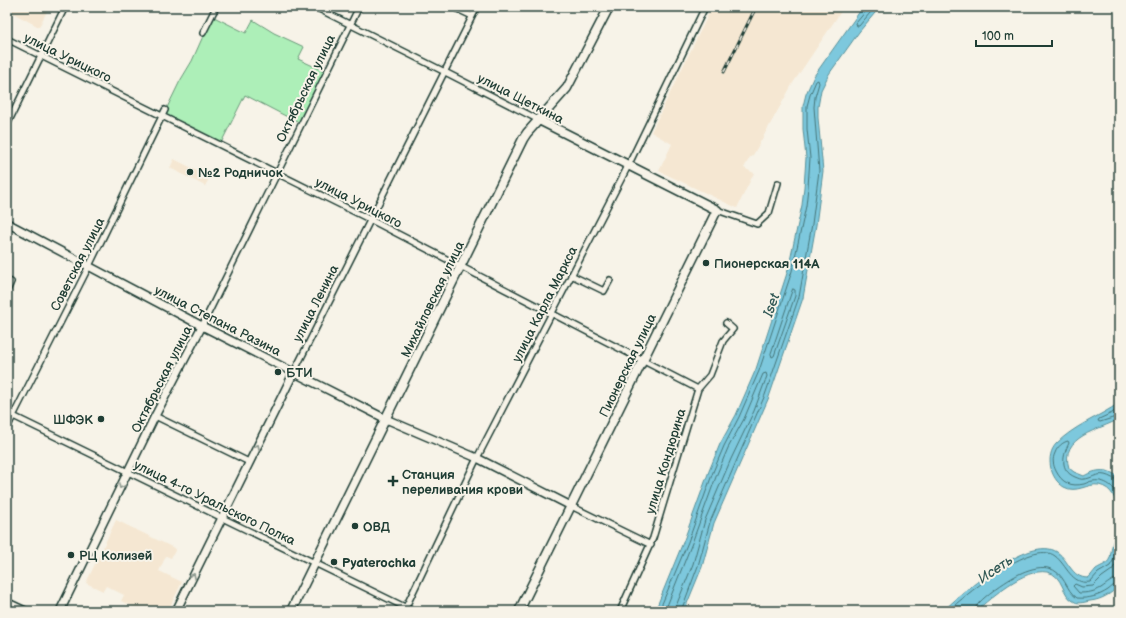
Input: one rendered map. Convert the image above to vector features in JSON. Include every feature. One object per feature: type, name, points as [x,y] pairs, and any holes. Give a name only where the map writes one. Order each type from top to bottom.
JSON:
[{"type":"main road","name":"Михайловская улица","points":[[291,611],[462,266],[523,139],[567,88],[609,7]]},
{"type":"main road","name":"улица Щеткина","points":[[539,120],[717,210]]},
{"type":"main road","name":"Пионерская улица","points":[[519,611],[717,210]]},
{"type":"main road","name":"улица Степана Разина","points":[[7,223],[202,326],[386,419],[477,458],[571,506]]},
{"type":"main road","name":"Октябрьская улица","points":[[60,611],[155,416],[202,326]]},
{"type":"main road","name":"улица Ленина","points":[[176,611],[294,372]]},
{"type":"main road","points":[[7,603],[24,611]]},
{"type":"street","points":[[7,125],[65,7]]},
{"type":"street","points":[[203,33],[216,7]]},
{"type":"street","name":"улица Щеткина","points":[[315,7],[539,120]]},
{"type":"street","name":"Октябрьская улица","points":[[202,326],[359,7]]},
{"type":"street","points":[[453,7],[472,16]]},
{"type":"street","name":"улица Ленина","points":[[294,372],[477,7]]},
{"type":"street","name":"улица Карла Маркса","points":[[404,609],[477,458],[628,166],[705,7]]},
{"type":"street","name":"улица Урицкого","points":[[7,39],[462,266],[698,389]]},
{"type":"street","name":"Советская улица","points":[[7,428],[89,266],[165,110]]},
{"type":"street","points":[[717,210],[757,224],[769,213],[778,183]]},
{"type":"street","points":[[571,275],[604,291],[610,280]]},
{"type":"street","points":[[7,280],[11,282],[7,291]]},
{"type":"street","name":"улица Кондюрина","points":[[620,611],[651,545],[698,389],[710,376],[723,341],[733,329],[726,323]]},
{"type":"street","name":"улица 4-го Уральского Полка","points":[[7,412],[315,562],[404,609],[413,611]]},
{"type":"street","points":[[155,416],[249,462]]},
{"type":"street","points":[[571,506],[651,545]]},
{"type":"shaded area","points":[[7,7],[49,7],[39,27],[7,10]]},
{"type":"shaded area","points":[[712,7],[844,7],[793,83],[752,157],[750,157],[744,168],[754,173],[737,208],[659,171],[672,144],[651,132]]},
{"type":"shaded area","name":"№2 Родничок","points":[[174,159],[210,177],[205,186],[170,168]]},
{"type":"shaded area","points":[[116,520],[176,549],[171,558],[166,556],[159,571],[182,582],[168,611],[142,611],[121,601],[124,595],[106,586],[103,591],[86,583]]},
{"type":"green space","points":[[212,16],[246,33],[253,20],[274,33],[304,47],[298,59],[326,72],[301,124],[245,95],[220,145],[163,116],[180,81],[192,61]]},
{"type":"water","points":[[863,7],[880,7],[859,32],[829,74],[821,90],[818,118],[823,171],[816,225],[803,298],[769,397],[714,523],[702,567],[684,611],[655,611],[684,540],[720,444],[736,415],[756,369],[788,270],[802,205],[804,187],[806,158],[803,129],[803,106],[806,94],[814,76]]},
{"type":"water","points":[[1119,403],[1119,419],[1092,431],[1075,441],[1070,448],[1067,457],[1069,468],[1074,472],[1084,476],[1093,472],[1107,471],[1119,478],[1119,586],[1102,598],[1077,603],[1070,599],[1057,577],[1047,572],[1038,572],[1028,574],[1009,585],[976,611],[943,611],[980,580],[997,568],[1030,551],[1045,549],[1057,552],[1065,559],[1074,572],[1082,577],[1088,578],[1096,569],[1107,562],[1110,558],[1117,520],[1116,502],[1113,495],[1107,489],[1099,485],[1091,485],[1077,489],[1068,489],[1064,487],[1055,479],[1052,473],[1050,461],[1056,444],[1070,432]]},
{"type":"railway","points":[[724,72],[756,7]]},
{"type":"place","name":"№2 Родничок","points":[[190,172]]},
{"type":"place","name":"Пионерская 114А","points":[[706,263]]},
{"type":"place","name":"БТИ","points":[[278,372]]},
{"type":"place","name":"ШФЭК","points":[[101,419]]},
{"type":"place","name":"Станция переливания крови","points":[[393,481]]},
{"type":"place","name":"ОВД","points":[[355,526]]},
{"type":"place","name":"РЦ Колизей","points":[[71,555]]},
{"type":"place","name":"Pyaterochka","points":[[334,562]]},
{"type":"water label","name":"Iset","points":[[771,305]]},
{"type":"water label","name":"Исеть","points":[[995,569]]}]
